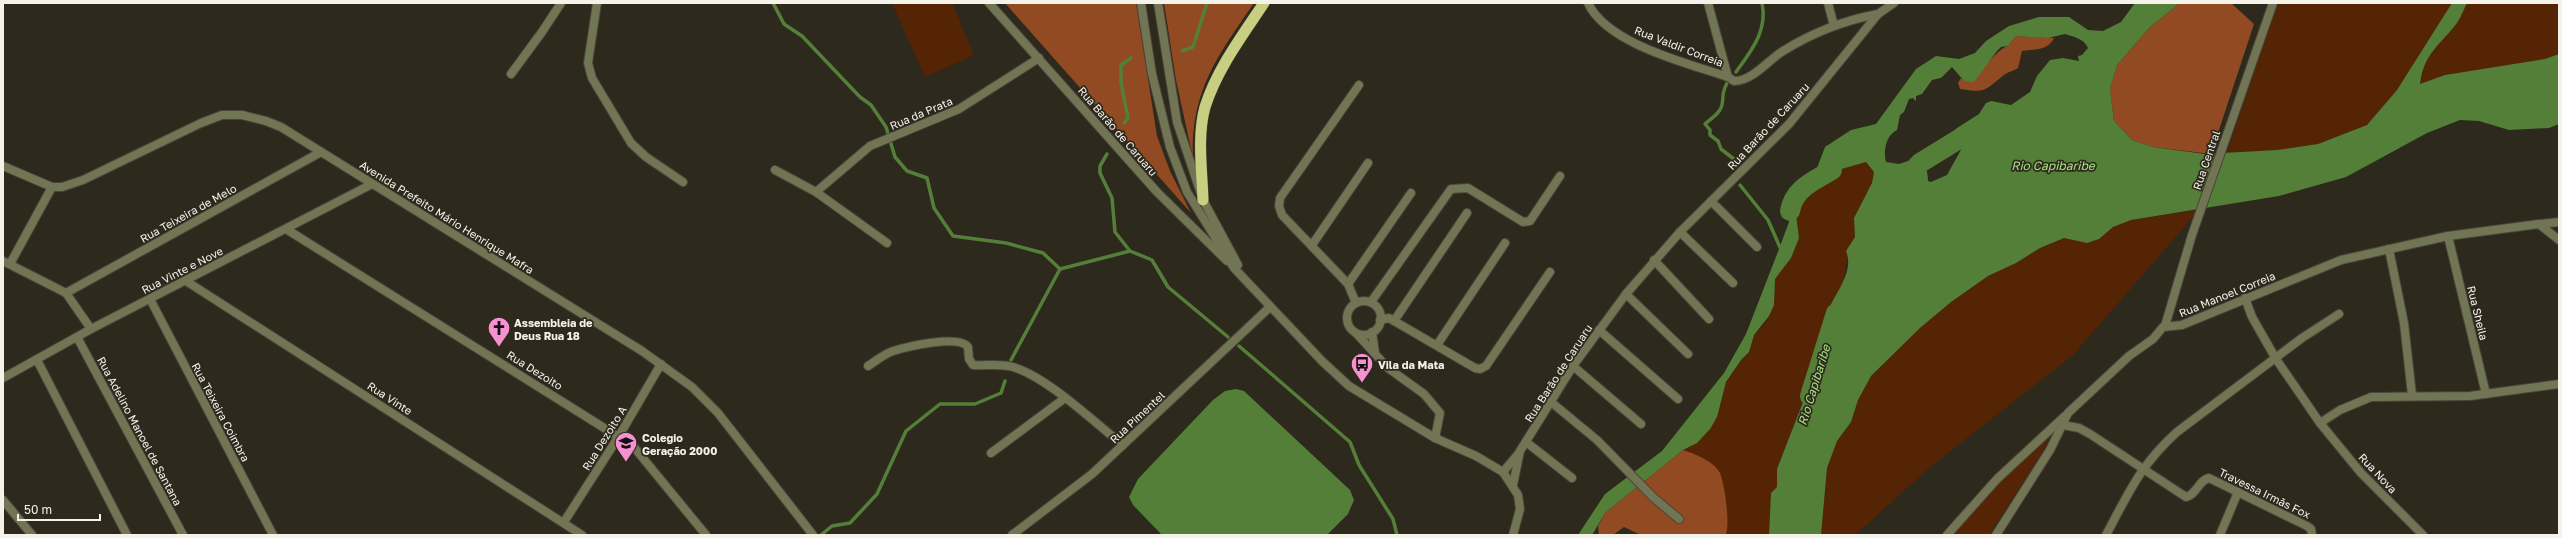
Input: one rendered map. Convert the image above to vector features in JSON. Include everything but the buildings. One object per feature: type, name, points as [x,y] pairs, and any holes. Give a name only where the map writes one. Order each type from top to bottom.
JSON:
[{"type":"highway","points":[[1203,200],[1202,135],[1205,108],[1220,71],[1264,3]]},
{"type":"street","points":[[510,74],[542,32],[561,3]]},
{"type":"street","points":[[597,3],[588,63],[592,78],[631,143],[646,157],[683,182]]},
{"type":"street","name":"Rua Barão de Caruaru","points":[[989,3],[1157,192],[1234,268],[1270,307],[1349,386],[1435,438],[1476,456],[1503,472],[1513,485]]},
{"type":"street","name":"Rua Barão de Caruaru","points":[[1141,3],[1152,74],[1170,147],[1187,192],[1234,268]]},
{"type":"street","points":[[1158,3],[1177,122],[1203,200],[1249,285]]},
{"type":"street","name":"Rua Valdir Correia","points":[[1588,3],[1601,23],[1616,33],[1660,53],[1728,77],[1734,81],[1744,80],[1783,51],[1834,26],[1883,8]]},
{"type":"street","points":[[1708,3],[1728,77]]},
{"type":"street","points":[[1828,3],[1834,26]]},
{"type":"street","name":"Rua Barão de Caruaru","points":[[1513,485],[1520,451],[1573,366],[1626,294],[1654,260],[1680,232],[1789,124],[1883,8],[1894,3]]},
{"type":"street","name":"Rua Central","points":[[2165,326],[2192,235],[2273,3]]},
{"type":"street","name":"Rua da Prata","points":[[816,192],[870,146],[959,109],[1039,58]]},
{"type":"street","points":[[1356,303],[1348,284],[1282,215],[1279,206],[1280,198],[1359,85]]},
{"type":"street","name":"Avenida Prefeito Mário Henrique Mafra","points":[[52,187],[62,187],[83,180],[201,123],[222,115],[242,115],[266,121],[321,152],[661,364],[692,387],[718,413],[813,535]]},
{"type":"street","name":"Rua Teixeira de Melo","points":[[66,292],[321,152]]},
{"type":"street","points":[[1312,245],[1368,163]]},
{"type":"street","points":[[3,166],[52,187],[6,263],[66,292],[91,330]]},
{"type":"street","points":[[775,170],[816,192],[887,243]]},
{"type":"street","points":[[1371,302],[1451,189],[1468,188],[1523,222],[1530,221],[1560,176]]},
{"type":"street","name":"Rua Vinte e Nove","points":[[3,378],[77,337],[372,184]]},
{"type":"street","points":[[1348,284],[1411,193]]},
{"type":"street","points":[[1711,201],[1757,247]]},
{"type":"street","points":[[1394,321],[1467,213]]},
{"type":"street","name":"Rua Manoel Correia","points":[[2165,326],[2182,325],[2245,298],[2342,260],[2448,236],[2559,222]]},
{"type":"street","points":[[2539,224],[2559,240]]},
{"type":"street","name":"Rua Dezoito","points":[[286,229],[633,446],[648,461],[706,535]]},
{"type":"street","points":[[1680,232],[1733,283]]},
{"type":"street","name":"Rua Sheila","points":[[2448,236],[2486,394]]},
{"type":"street","points":[[1436,345],[1505,243]]},
{"type":"street","points":[[2389,249],[2404,323],[2412,395]]},
{"type":"street","points":[[1654,260],[1709,319]]},
{"type":"street","points":[[1380,320],[1389,318],[1475,368],[1480,369],[1486,366],[1550,272]]},
{"type":"street","name":"Rua Vinte","points":[[186,281],[564,522],[582,535]]},
{"type":"street","points":[[1626,294],[1688,354]]},
{"type":"street","name":"Rua Nova","points":[[2245,298],[2252,317],[2276,359],[2320,423],[2361,473],[2423,535]]},
{"type":"street","name":"Rua Teixeira Coimbra","points":[[150,299],[273,535]]},
{"type":"street","points":[[1376,354],[1372,332],[1380,320],[1379,310],[1371,302],[1356,303],[1347,315],[1349,326],[1388,368],[1434,403],[1440,413],[1435,438]]},
{"type":"street","name":"Rua Pimentel","points":[[1012,535],[1020,532],[1092,474],[1270,307]]},
{"type":"street","points":[[2106,535],[2142,469],[2158,449],[2177,432],[2302,338],[2339,314]]},
{"type":"street","points":[[1947,535],[1997,479],[2117,367],[2150,342],[2165,326]]},
{"type":"street","points":[[1599,330],[1678,400]]},
{"type":"street","points":[[1356,333],[1372,332]]},
{"type":"street","name":"Rua Adelino Manoel de Santana","points":[[77,337],[182,535]]},
{"type":"street","points":[[868,366],[891,352],[927,344],[951,341],[967,345],[969,359],[973,365],[1012,366],[1036,378],[1064,398],[1123,445]]},
{"type":"street","points":[[37,360],[127,535]]},
{"type":"street","name":"Rua Dezoito A","points":[[564,522],[619,436],[661,364]]},
{"type":"street","points":[[1573,366],[1641,424]]},
{"type":"street","points":[[2320,423],[2340,410],[2370,397],[2486,394],[2559,384]]},
{"type":"street","points":[[992,453],[1064,398]]},
{"type":"street","points":[[1551,402],[1626,468],[1654,498],[1679,518]]},
{"type":"street","points":[[1996,535],[2063,426],[2068,413]]},
{"type":"street","points":[[2063,426],[2079,428],[2142,469]]},
{"type":"street","points":[[1526,442],[1572,478]]},
{"type":"street","points":[[1503,472],[1520,451]]},
{"type":"street","name":"Travessa Irmãs Fox","points":[[2142,469],[2182,495],[2189,497],[2206,479],[2213,480],[2307,526],[2313,534]]},
{"type":"street","points":[[1513,485],[1518,495],[1520,509],[1513,535]]},
{"type":"street","points":[[2220,535],[2238,492]]},
{"type":"street","points":[[3,500],[32,535]]},
{"type":"shaded area","points":[[892,3],[952,3],[974,55],[925,77]]},
{"type":"shaded area","points":[[1005,3],[1136,3],[1157,136],[1170,171],[1191,213]]},
{"type":"shaded area","points":[[1164,3],[1254,3],[1218,57],[1201,94],[1196,113],[1193,135],[1193,158],[1176,80]]},
{"type":"shaded area","points":[[2180,3],[2231,3],[2254,24],[2211,154],[2153,147],[2132,140],[2114,121],[2110,89],[2117,65],[2150,27]]},
{"type":"shaded area","points":[[2278,3],[2452,3],[2397,90],[2367,125],[2318,144],[2277,150],[2227,153]]},
{"type":"shaded area","points":[[2467,3],[2559,3],[2559,54],[2545,59],[2445,75],[2420,84],[2423,71],[2433,50]]},
{"type":"shaded area","points":[[2016,36],[2054,38],[2044,47],[2022,51],[2018,68],[2006,74],[1988,88],[1980,91],[1960,89],[1958,83],[1961,78],[1964,81],[1976,79],[1990,60],[2004,47],[2008,46]]},
{"type":"shaded area","points":[[1866,162],[1874,172],[1872,183],[1854,218],[1855,237],[1850,244],[1843,283],[1825,319],[1824,339],[1832,338],[1827,360],[1815,372],[1777,469],[1777,487],[1772,493],[1769,535],[1727,535],[1727,508],[1701,457],[1683,450],[1697,443],[1720,405],[1726,383],[1741,360],[1749,352],[1754,335],[1764,325],[1774,305],[1775,279],[1791,258],[1799,238],[1796,214],[1800,203],[1820,181],[1838,170]]},
{"type":"shaded area","points":[[2199,210],[2073,355],[1929,468],[1855,535],[1821,535],[1827,468],[1837,441],[1851,422],[1858,400],[1871,376],[1920,328],[1951,302],[1988,276],[2016,263],[2040,248],[2064,238],[2087,243],[2099,239],[2113,227],[2131,220]]},
{"type":"shaded area","points":[[2051,434],[2043,451],[1989,535],[1950,535],[1995,484]]},
{"type":"shaded area","points":[[1683,450],[1709,462],[1720,473],[1724,486],[1726,504],[1726,535],[1641,535],[1624,527],[1613,535],[1599,535],[1598,526],[1605,513]]},
{"type":"water","name":"Rio Capibaribe","points":[[2135,3],[2180,3],[2150,27],[2117,65],[2110,89],[2114,121],[2132,140],[2153,147],[2205,154],[2277,150],[2318,144],[2367,125],[2397,90],[2452,3],[2467,3],[2457,23],[2429,57],[2422,73],[2420,84],[2445,75],[2545,59],[2559,54],[2559,124],[2549,128],[2509,130],[2479,121],[2460,120],[2427,133],[2346,177],[2279,196],[2131,220],[2113,227],[2099,239],[2087,243],[2064,238],[2040,248],[2016,263],[1988,276],[1951,302],[1920,328],[1871,376],[1858,400],[1851,422],[1837,441],[1827,468],[1821,535],[1769,535],[1771,493],[1777,487],[1777,469],[1815,371],[1827,360],[1832,338],[1824,339],[1824,322],[1827,312],[1841,287],[1848,269],[1846,251],[1855,237],[1854,218],[1872,183],[1874,172],[1866,162],[1838,170],[1820,181],[1800,203],[1796,214],[1799,238],[1791,258],[1775,279],[1774,305],[1769,316],[1754,335],[1749,352],[1741,360],[1726,382],[1717,417],[1710,429],[1697,443],[1683,450],[1605,513],[1592,535],[1578,535],[1605,494],[1662,451],[1724,373],[1746,334],[1779,249],[1789,222],[1789,203],[1799,189],[1812,181],[1825,147],[1851,130],[1876,124],[1916,69],[1936,56],[1959,59],[1975,53],[1986,41],[2009,26],[2039,17],[2069,17],[2088,30],[2103,31],[2121,22]],"holes":[[[2065,34],[2081,40],[2088,48],[2082,55],[2078,56],[2079,61],[2063,58],[2050,60],[2037,76],[2030,92],[2011,105],[1991,101],[1986,103],[1979,114],[1957,128],[1943,144],[1947,143],[1950,148],[1958,143],[1962,148],[1947,175],[1931,182],[1928,181],[1925,167],[1914,159],[1899,164],[1886,162],[1886,144],[1893,132],[1897,130],[1900,115],[1904,112],[1909,99],[1913,98],[1916,101],[1916,96],[1922,94],[1932,80],[1941,78],[1952,67],[1964,81],[1974,82],[1997,51],[2001,47],[2008,46],[2016,36],[2048,38]]]},
{"type":"water","points":[[1236,389],[1244,391],[1350,490],[1354,500],[1348,514],[1327,535],[1162,535],[1133,505],[1129,497],[1138,479],[1213,400],[1225,391]]},
{"type":"waterway","points":[[773,3],[784,24],[802,36],[860,97],[871,105],[886,127],[895,157],[907,171],[927,178],[934,208],[953,236],[1006,243],[1043,253],[1060,269],[1130,251],[1152,260],[1168,287],[1228,337]]},
{"type":"waterway","points":[[1182,51],[1193,47],[1207,3]]},
{"type":"waterway","points":[[1736,72],[1757,40],[1763,23],[1762,3]]},
{"type":"waterway","points":[[1124,123],[1128,118],[1121,83],[1121,65],[1131,58]]},
{"type":"waterway","points":[[1727,83],[1723,93],[1721,108],[1705,124],[1710,130],[1710,135],[1718,141],[1721,149],[1739,163]]},
{"type":"waterway","name":"Rio Capibaribe","points":[[1903,181],[1920,163],[1972,131]]},
{"type":"waterway","points":[[1107,154],[1100,166],[1100,173],[1112,198],[1115,232],[1130,251]]},
{"type":"waterway","points":[[1790,211],[1792,203],[1800,191],[1832,170]]},
{"type":"waterway","points":[[1740,185],[1768,220],[1782,252]]},
{"type":"waterway","points":[[1011,360],[1060,269]]},
{"type":"waterway","name":"Rio Capibaribe","points":[[1810,396],[1836,313]]},
{"type":"waterway","points":[[1239,346],[1350,442],[1359,465],[1393,519],[1397,535]]},
{"type":"waterway","points":[[821,535],[832,526],[850,523],[877,494],[906,431],[940,404],[975,404],[1001,393],[1005,381]]},
{"type":"place","name":"Assembleia de Deus Rua 18","points":[[499,348]]},
{"type":"place","name":"Vila da Mata","points":[[1362,384]]},
{"type":"place","name":"Colegio Geração 2000","points":[[626,462]]}]
